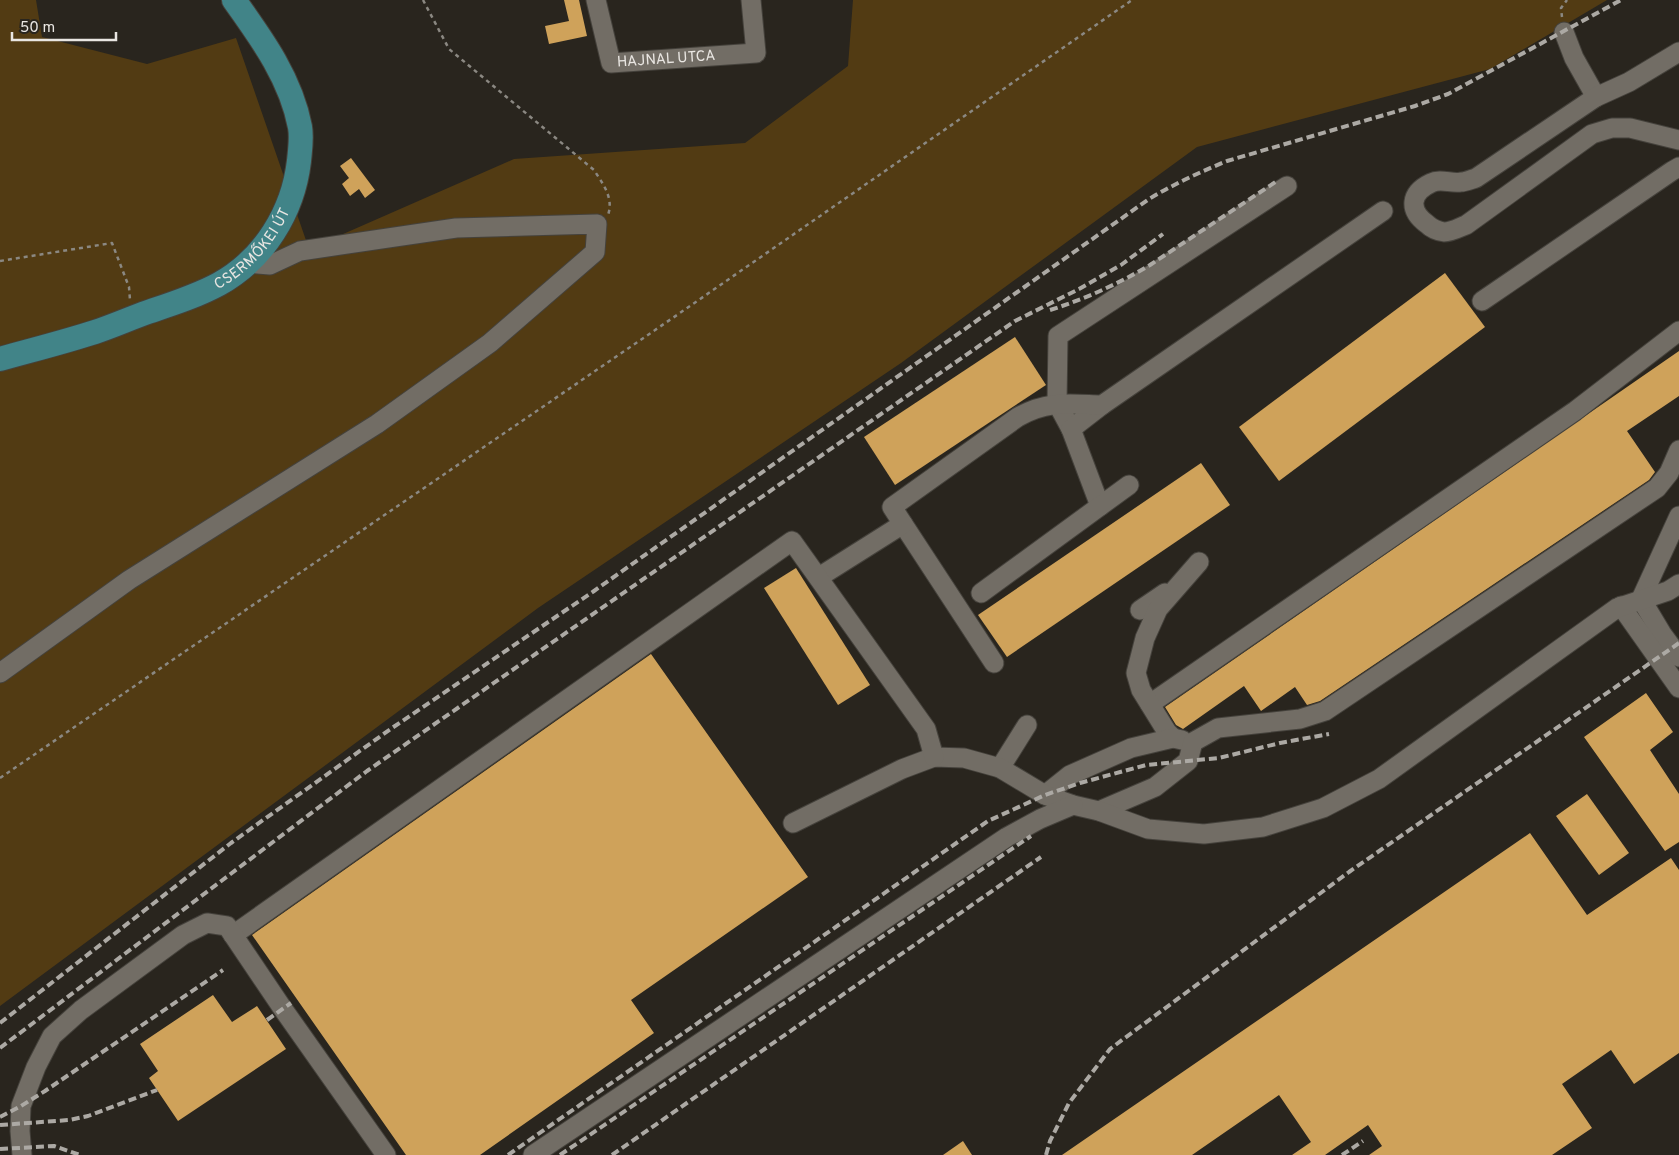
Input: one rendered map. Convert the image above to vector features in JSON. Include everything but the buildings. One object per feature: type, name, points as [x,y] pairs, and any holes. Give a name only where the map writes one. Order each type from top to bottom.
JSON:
[{"type":"main road","name":"CSERMŐKEI ÚT","points":[[0,359],[96,332],[220,284],[248,263],[272,234],[288,204],[298,166],[300,128],[288,90],[272,54],[234,0]]},
{"type":"street","name":"HAJNAL UTCA","points":[[596,0],[611,63],[756,53],[751,0]]},
{"type":"street","points":[[1564,32],[1574,58],[1596,98]]},
{"type":"street","points":[[1679,52],[1629,82],[1596,98],[1476,178],[1461,182],[1433,182],[1423,188],[1414,198],[1413,208],[1419,218],[1432,228],[1445,232],[1466,225],[1592,134],[1612,128],[1630,128],[1679,140]]},
{"type":"street","points":[[1482,301],[1679,167]]},
{"type":"street","points":[[1100,506],[1071,429],[1057,403],[1058,336],[1286,186]]},
{"type":"street","points":[[1071,429],[1102,405],[1383,211]]},
{"type":"street","points":[[0,673],[129,580],[377,424],[490,343],[594,252],[598,224],[456,228],[300,251],[270,265],[248,263]]},
{"type":"street","points":[[1150,704],[1575,411],[1679,331]]},
{"type":"street","points":[[994,663],[892,507],[1033,408],[1057,403],[1102,405]]},
{"type":"street","points":[[1044,795],[1070,776],[1131,748],[1173,738],[1192,742],[1218,728],[1300,719],[1325,711],[1657,488],[1669,473],[1679,450]]},
{"type":"street","points":[[980,592],[1128,486]]},
{"type":"street","points":[[1641,599],[1679,516]]},
{"type":"street","points":[[818,577],[903,524]]},
{"type":"street","points":[[233,934],[792,541],[926,729],[934,757]]},
{"type":"street","points":[[1173,738],[1167,732],[1141,690],[1136,673],[1145,638],[1158,609],[1199,562]]},
{"type":"street","points":[[1140,610],[1182,581]]},
{"type":"street","points":[[793,823],[902,769],[934,757],[964,758],[1000,768],[1044,795],[1073,805],[1099,811],[1148,829],[1204,834],[1263,827],[1323,808],[1379,779],[1621,606],[1668,591],[1679,584]]},
{"type":"street","points":[[1641,599],[1662,634],[1679,657]]},
{"type":"street","points":[[1621,606],[1679,688]]},
{"type":"street","points":[[1000,768],[1027,725]]},
{"type":"street","points":[[1099,811],[1155,787],[1188,761],[1192,742]]},
{"type":"street","points":[[533,1155],[1007,837],[1040,819],[1073,805]]},
{"type":"street","points":[[22,1155],[20,1131],[21,1106],[36,1067],[52,1036],[81,1010],[183,935],[207,923],[227,926],[282,1009],[386,1155]]},
{"type":"path","points":[[423,0],[449,49],[594,170],[606,189],[610,208],[608,216],[598,224]]},
{"type":"path","points":[[0,778],[677,316],[1132,0]]},
{"type":"path","points":[[0,261],[112,243],[129,287],[131,318]]},
{"type":"shaded area","points":[[0,0],[36,0],[42,37],[147,64],[236,38],[309,249],[514,159],[745,143],[848,66],[853,0],[1607,0],[1490,69],[1197,147],[901,363],[538,608],[0,1006]]},
{"type":"railway","points":[[0,1023],[231,843],[392,728],[594,591],[1149,199],[1187,178],[1227,161],[1415,106],[1448,94],[1621,0]]},
{"type":"railway","points":[[1050,310],[1089,296],[1138,272],[1277,181]]},
{"type":"railway","points":[[0,1048],[367,771],[1015,321],[1079,289],[1121,265],[1163,234]]},
{"type":"railway","points":[[1046,1155],[1050,1141],[1069,1103],[1110,1049],[1349,872],[1679,643]]},
{"type":"railway","points":[[508,1155],[988,821],[1045,795],[1080,783],[1146,765],[1219,758],[1280,743],[1329,734]]},
{"type":"railway","points":[[560,1155],[1031,836]]},
{"type":"railway","points":[[612,1155],[1041,857]]},
{"type":"railway","points":[[0,1117],[45,1091],[223,970]]},
{"type":"railway","points":[[267,1020],[291,1003]]},
{"type":"railway","points":[[0,1125],[69,1120],[88,1116],[157,1090]]},
{"type":"railway","points":[[1342,1155],[1363,1141]]},
{"type":"railway","points":[[0,1149],[54,1146],[80,1155]]}]
